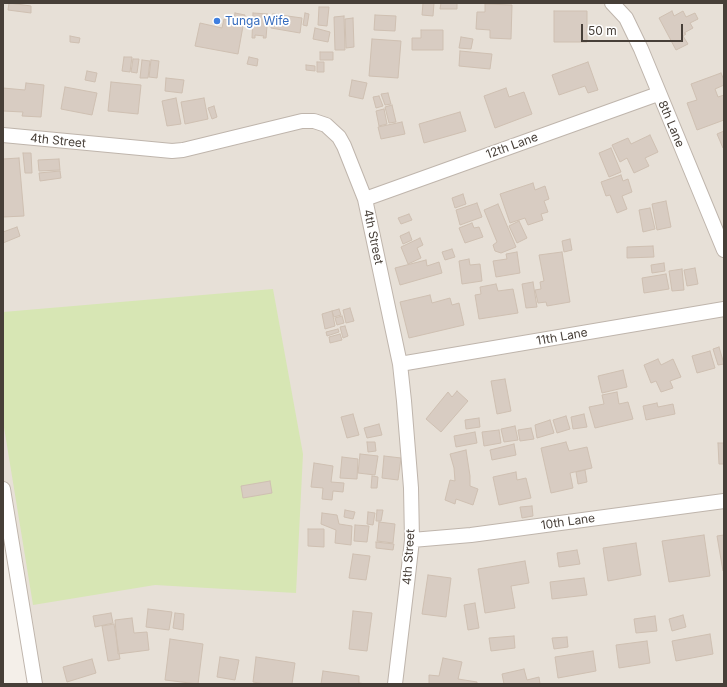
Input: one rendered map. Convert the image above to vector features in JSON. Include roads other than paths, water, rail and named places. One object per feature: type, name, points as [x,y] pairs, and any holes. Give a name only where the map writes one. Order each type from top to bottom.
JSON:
[{"type":"street","name":"8th Lane","points":[[612,3],[626,18],[641,49],[658,94],[724,250]]},
{"type":"street","name":"12th Lane","points":[[365,198],[658,94]]},
{"type":"street","name":"4th Street","points":[[3,135],[157,151],[178,151],[291,122],[314,121],[326,125],[339,137],[365,198],[400,364],[411,488],[412,540],[395,684]]},
{"type":"street","name":"11th Lane","points":[[400,364],[724,309]]},
{"type":"street","points":[[3,489],[35,684]]},
{"type":"street","name":"10th Lane","points":[[412,540],[471,535],[724,501]]},
{"type":"place","name":"Tunga Wife","points":[[217,21]]}]
